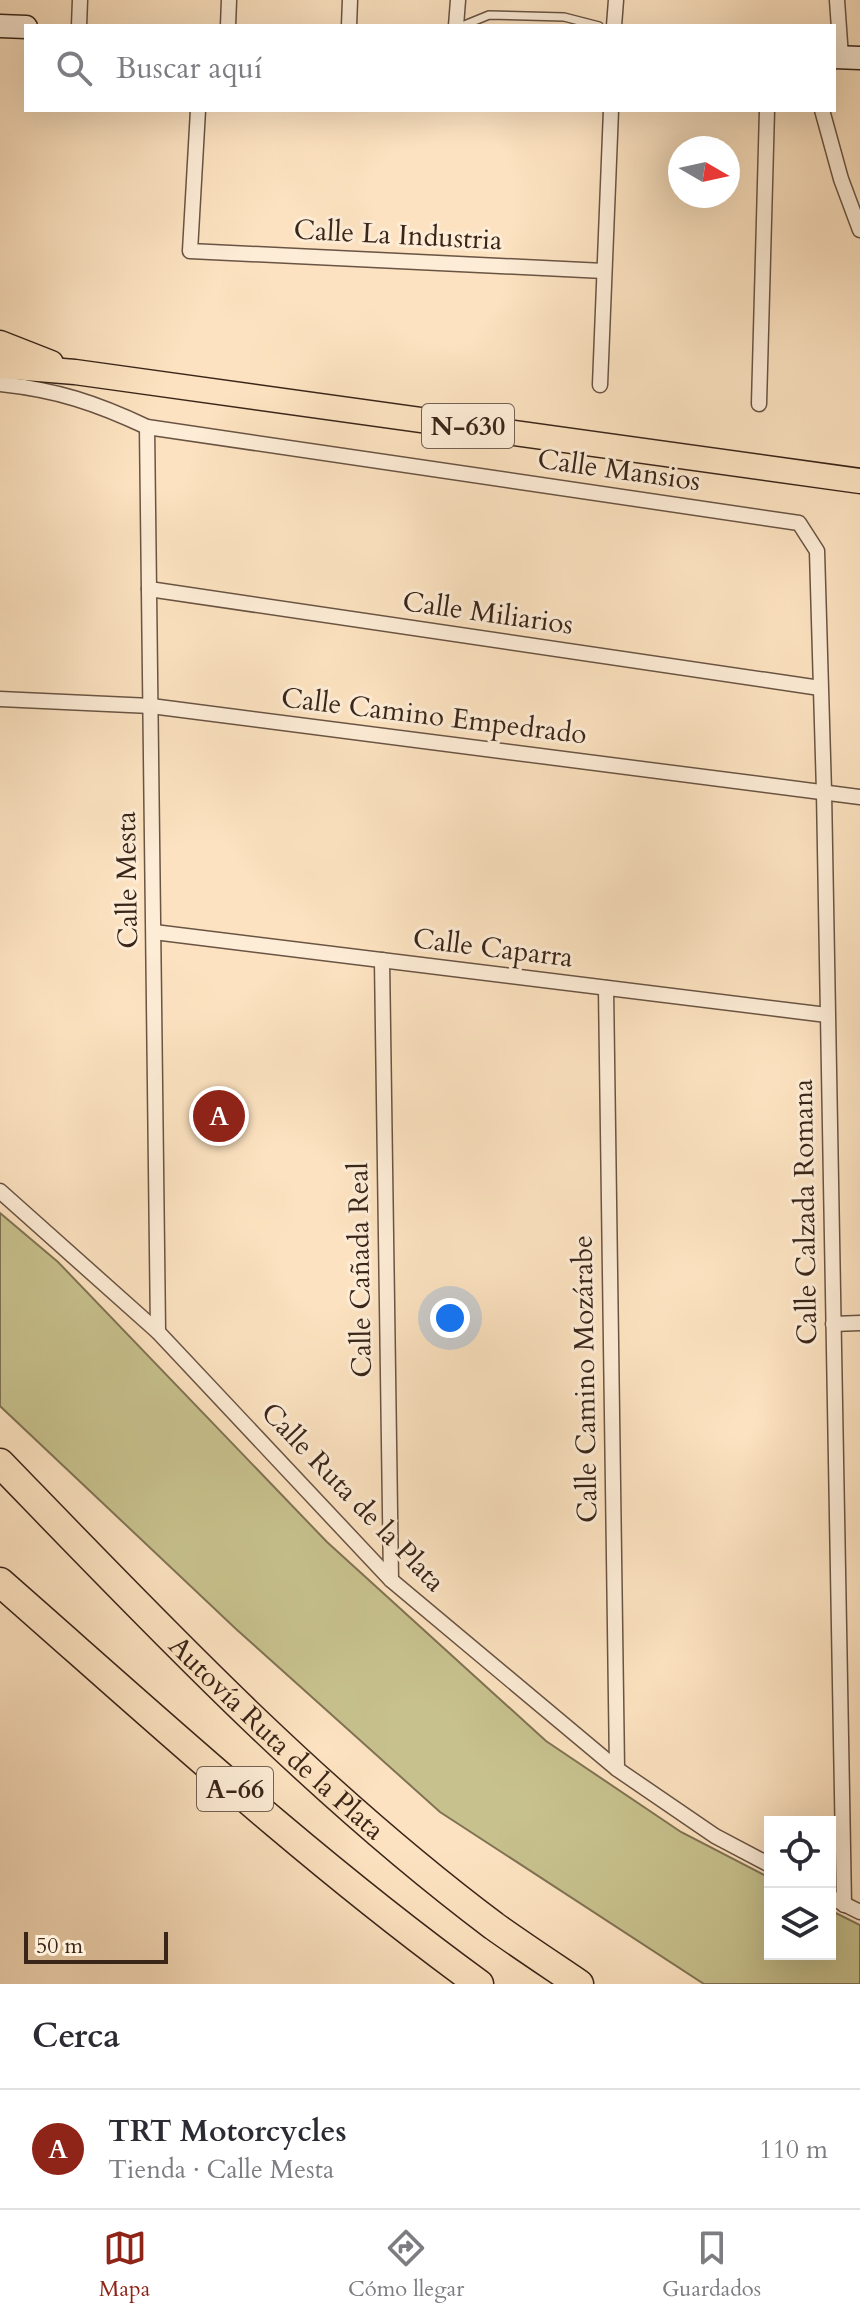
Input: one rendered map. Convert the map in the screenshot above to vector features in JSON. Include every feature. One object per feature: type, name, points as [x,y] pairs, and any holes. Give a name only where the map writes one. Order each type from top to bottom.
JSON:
[{"type":"highway","name":"N-630","points":[[0,343],[75,372]]},
{"type":"highway","name":"N-630","points":[[0,366],[75,372],[860,481]]},
{"type":"highway","name":"Autovía Ruta de la Plata","points":[[0,1463],[181,1650],[308,1769],[484,1918],[579,1984]]},
{"type":"highway","name":"A-66","points":[[0,1582],[294,1840],[405,1931],[479,1984]]},
{"type":"main road","points":[[0,26],[24,27]]},
{"type":"street","points":[[79,24],[80,0]]},
{"type":"street","points":[[228,24],[229,0]]},
{"type":"street","points":[[349,24],[350,0]]},
{"type":"street","points":[[458,0],[459,24]]},
{"type":"street","points":[[614,24],[616,0]]},
{"type":"street","points":[[837,0],[845,57]]},
{"type":"street","name":"Calle La Industria","points":[[198,112],[190,251],[604,271]]},
{"type":"street","points":[[600,385],[611,112]]},
{"type":"street","points":[[759,404],[767,112]]},
{"type":"street","points":[[823,112],[841,179],[860,230]]},
{"type":"street","name":"Calle Mansios","points":[[0,384],[34,388],[97,404],[147,427],[799,523]]},
{"type":"street","name":"Calle Mesta","points":[[147,427],[158,1332]]},
{"type":"street","name":"Calle Calzada Romana","points":[[799,523],[817,551],[844,1905]]},
{"type":"street","name":"Calle Miliarios","points":[[149,589],[820,688]]},
{"type":"street","name":"Calle Camino Empedrado","points":[[0,699],[151,706],[860,797]]},
{"type":"street","name":"Calle Caparra","points":[[154,932],[827,1015]]},
{"type":"street","name":"Calle Cañada Real","points":[[382,960],[391,1580]]},
{"type":"street","name":"Calle Camino Mozárabe","points":[[606,988],[617,1769]]},
{"type":"street","name":"Calle Ruta de la Plata","points":[[0,1191],[158,1332],[391,1580],[617,1769],[715,1836],[764,1862]]},
{"type":"street","points":[[833,1324],[860,1323]]},
{"type":"street","points":[[836,1900],[860,1912]]},
{"type":"lane","points":[[464,24],[489,15],[564,17],[591,24]]},
{"type":"shaded area","points":[[0,1213],[58,1262],[327,1542],[546,1741],[681,1832],[764,1875],[764,1960],[836,1960],[836,1913],[860,1925],[860,1984],[704,1984],[440,1812],[236,1629],[0,1406]]},
{"type":"place","name":"TRT Motorcycles","points":[[219,1116]]}]
